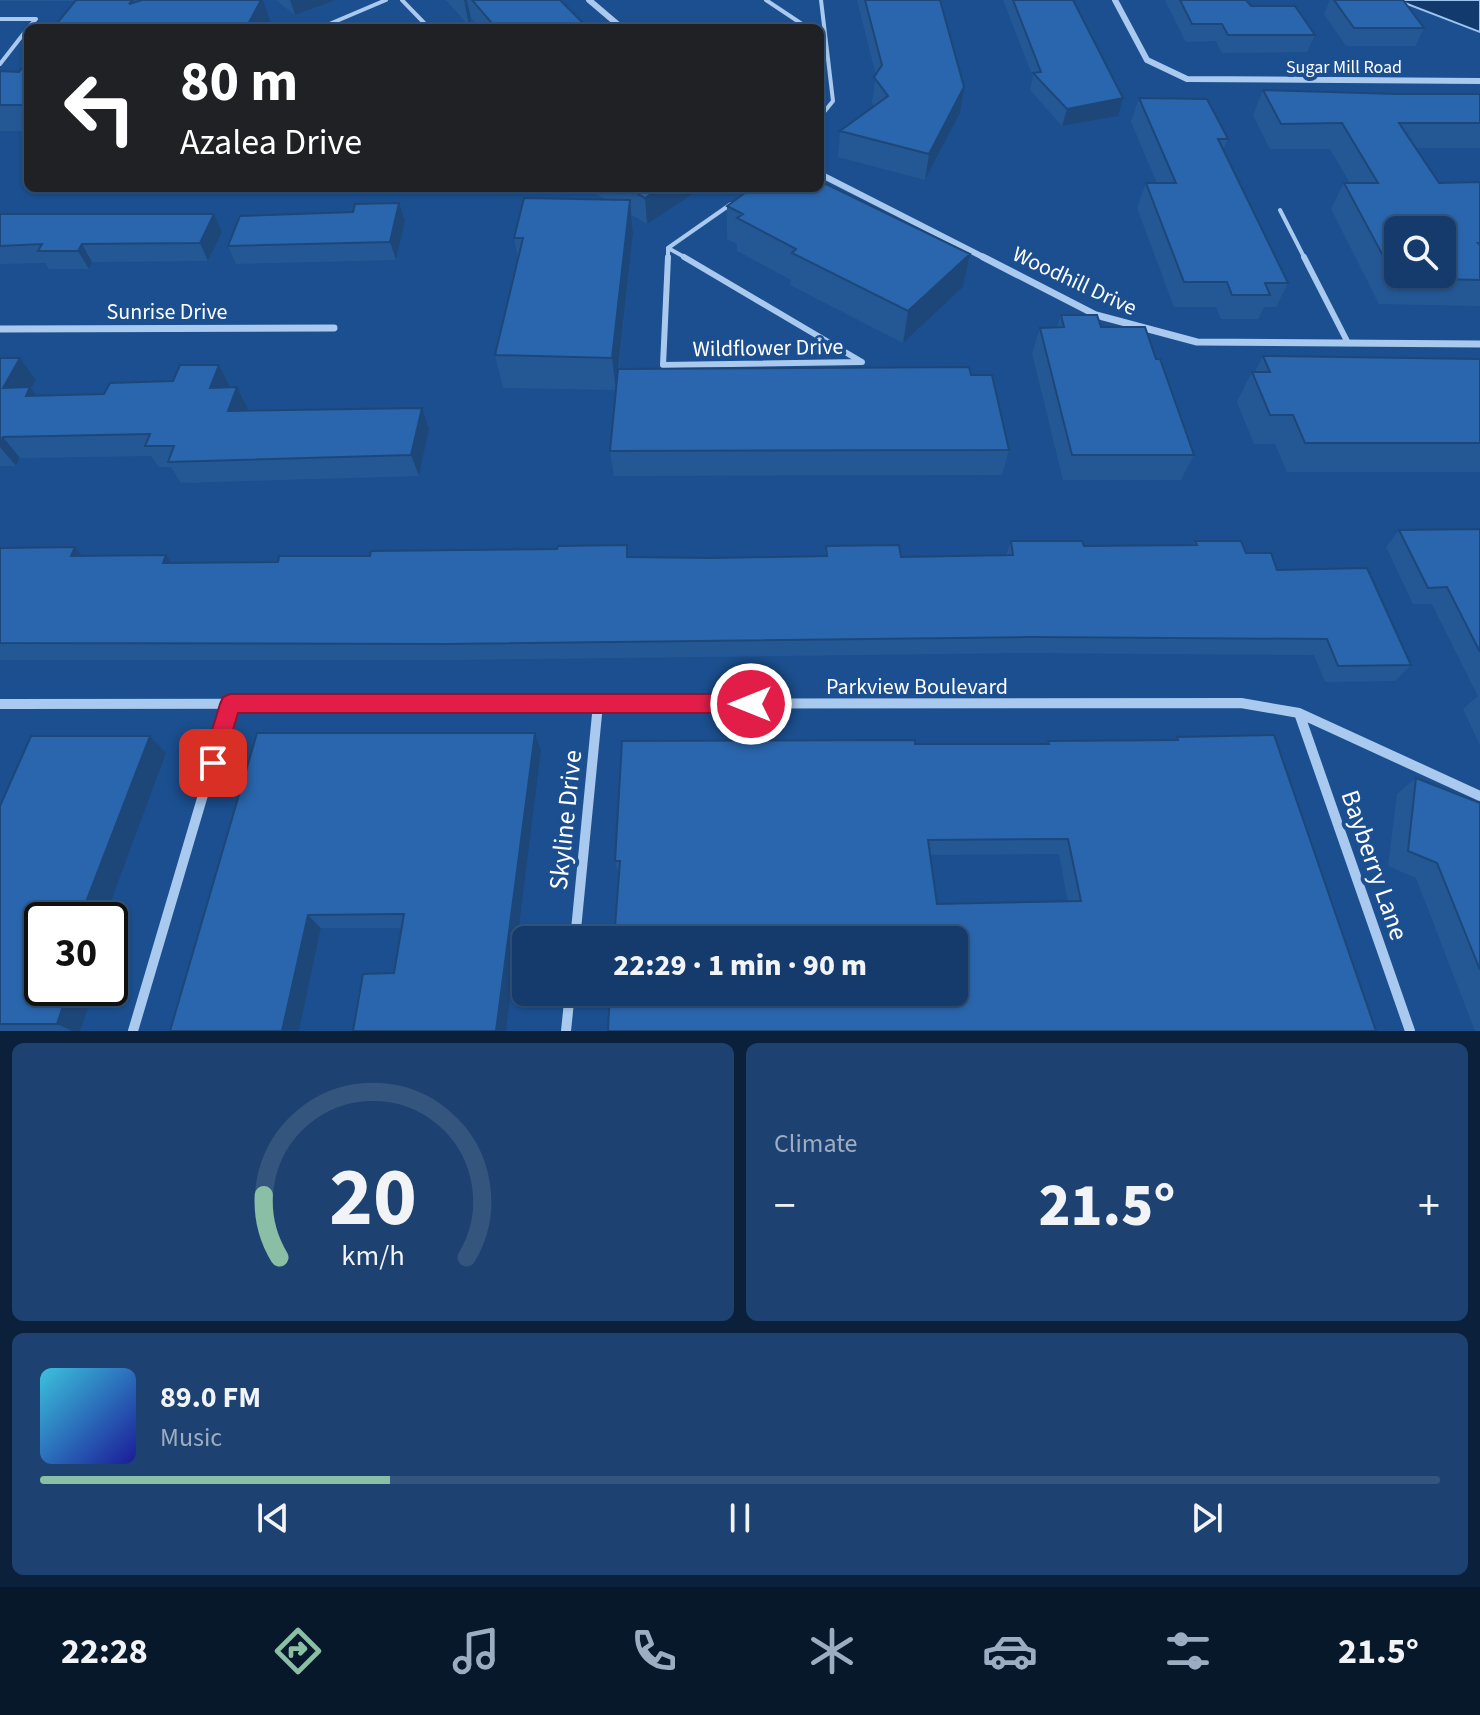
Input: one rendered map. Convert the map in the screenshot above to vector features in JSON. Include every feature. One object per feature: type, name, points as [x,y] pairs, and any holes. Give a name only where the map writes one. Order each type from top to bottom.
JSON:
[{"type":"street","points":[[589,0],[617,24]]},
{"type":"street","name":"Sugar Mill Road","points":[[1115,0],[1147,60],[1170,74],[1208,81],[1480,81]]},
{"type":"street","name":"Woodhill Drive","points":[[824,176],[1116,323],[1197,342],[1480,344]]},
{"type":"street","name":"Sunrise Drive","points":[[0,329],[334,328]]},
{"type":"street","name":"Parkview Boulevard","points":[[0,704],[1241,703],[1299,713],[1480,796]]},
{"type":"street","points":[[133,1031],[230,704]]},
{"type":"street","name":"Skyline Drive","points":[[576,926],[598,704]]},
{"type":"street","name":"Bayberry Lane","points":[[1299,713],[1410,1031]]},
{"type":"street","points":[[566,1031],[569,1006]]},
{"type":"lane","points":[[329,24],[386,0]]},
{"type":"lane","points":[[402,0],[425,24]]},
{"type":"lane","points":[[766,0],[802,24]]},
{"type":"lane","points":[[821,0],[833,101],[824,112]]},
{"type":"lane","points":[[0,19],[36,19],[32,24]]},
{"type":"lane","points":[[0,64],[24,33]]},
{"type":"lane","points":[[668,248],[741,197]]},
{"type":"lane","points":[[1280,210],[1348,343]]},
{"type":"lane","name":"Wildflower Drive","points":[[668,248],[849,355],[862,362],[663,365],[668,248]]},
{"type":"water","points":[[1397,0],[1480,0],[1480,32]]},
{"type":"building","points":[[76,0],[133,0],[129,4],[142,0],[261,0],[248,24],[56,24]]},
{"type":"building","points":[[472,0],[560,0],[584,24],[493,24]]},
{"type":"building","points":[[865,0],[940,0],[964,87],[929,154],[840,131],[888,96],[874,77],[882,65]]},
{"type":"building","points":[[1013,0],[1073,0],[1123,98],[1067,109],[1033,73],[1041,72]]},
{"type":"building","points":[[1180,0],[1246,0],[1251,6],[1295,6],[1315,35],[1228,35],[1222,24],[1192,24]]},
{"type":"building","points":[[1334,0],[1403,0],[1424,28],[1354,28]]},
{"type":"building","points":[[24,65],[24,105],[0,105],[0,71],[19,72]]},
{"type":"building","points":[[1263,90],[1480,94],[1480,123],[1399,123],[1439,183],[1480,182],[1480,280],[1456,279],[1456,216],[1384,216],[1384,258],[1344,183],[1378,183],[1342,123],[1281,124]]},
{"type":"building","points":[[1139,98],[1207,99],[1228,139],[1218,139],[1288,283],[1265,283],[1270,295],[1232,295],[1227,282],[1184,282],[1146,183],[1176,183]]},
{"type":"building","points":[[824,183],[970,254],[908,311],[792,253],[796,249],[737,218],[743,214],[727,206],[746,192],[824,192]]},
{"type":"building","points":[[635,192],[654,192],[645,198]]},
{"type":"building","points":[[524,198],[630,200],[612,358],[495,355],[523,238],[514,238]]},
{"type":"building","points":[[399,203],[390,242],[228,246],[240,216],[353,212],[355,204]]},
{"type":"building","points":[[0,214],[214,214],[200,243],[82,244],[78,251],[38,251],[42,244],[0,246]]},
{"type":"building","points":[[1061,315],[1097,315],[1101,327],[1145,327],[1156,359],[1160,359],[1194,455],[1072,455],[1040,328],[1064,327]]},
{"type":"building","points":[[1263,356],[1480,359],[1480,443],[1305,443],[1293,415],[1270,415],[1252,372],[1270,372]]},
{"type":"building","points":[[0,358],[20,358],[3,388],[30,387],[26,396],[104,394],[110,383],[173,381],[180,365],[219,365],[210,388],[237,387],[228,411],[422,408],[411,455],[168,462],[174,446],[145,446],[150,434],[3,437],[0,442]]},
{"type":"building","points":[[969,367],[971,375],[992,375],[1009,450],[610,451],[618,369]]},
{"type":"building","points":[[1480,529],[1480,652],[1447,587],[1428,588],[1399,530]]},
{"type":"building","points":[[1011,541],[1082,541],[1084,546],[1197,545],[1195,541],[1241,541],[1246,553],[1271,553],[1277,570],[1367,568],[1411,665],[1338,666],[1327,639],[1030,637],[446,644],[0,643],[0,548],[75,547],[71,556],[166,555],[163,563],[278,562],[279,556],[370,556],[371,551],[627,545],[627,557],[827,556],[826,546],[899,545],[901,557],[1013,555]]},
{"type":"building","points":[[257,733],[535,733],[496,1031],[353,1031],[363,974],[394,973],[404,914],[308,915],[282,1031],[170,1031]]},
{"type":"building","points":[[1274,735],[1376,1031],[608,1031],[609,1006],[968,1006],[968,926],[615,926],[620,861],[615,861],[622,741],[915,740],[915,744],[1049,744],[1048,741],[1178,740],[1177,737]],"holes":[[[1068,839],[1081,901],[937,904],[928,840]]]},
{"type":"building","points":[[31,736],[150,736],[86,902],[24,902],[24,1006],[63,1006],[57,1024],[0,1024],[0,806]]},
{"type":"building","points":[[1416,778],[1480,803],[1480,970],[1437,863],[1408,851]]},
{"type":"route","points":[[213,763],[230,704],[751,704]]}]
